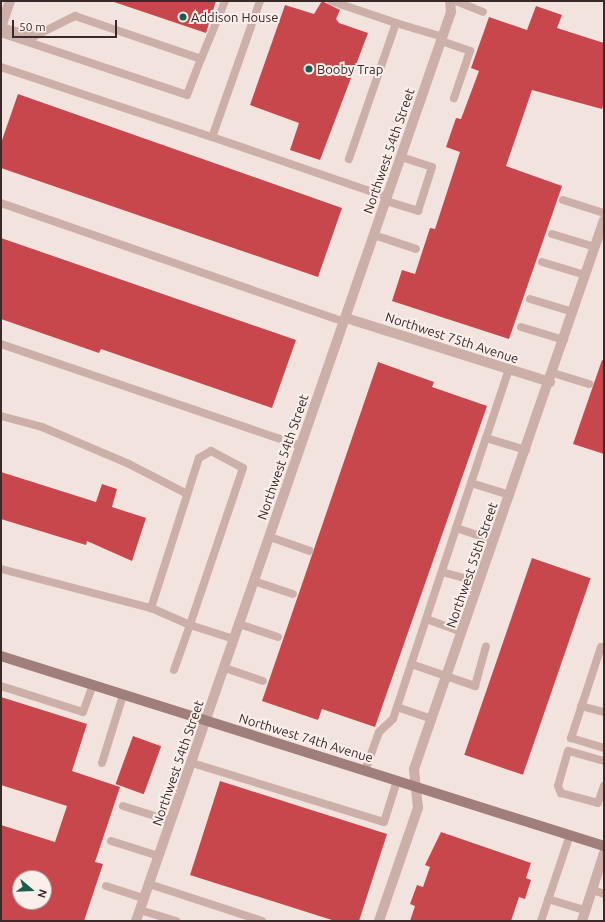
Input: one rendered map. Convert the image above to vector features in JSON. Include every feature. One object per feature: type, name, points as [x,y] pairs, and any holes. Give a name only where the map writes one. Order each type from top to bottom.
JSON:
[{"type":"street","points":[[1,27],[10,1]]},
{"type":"street","name":"Northwest 54th Street","points":[[136,921],[442,39],[451,12],[450,1]]},
{"type":"street","name":"Northwest 55th Street","points":[[379,921],[418,808],[414,769],[526,450],[604,220]]},
{"type":"street","name":"Northwest 75th Avenue","points":[[345,320],[509,369],[551,377]]},
{"type":"street","name":"Northwest 74th Avenue","points":[[1,656],[604,846]]},
{"type":"street","points":[[582,921],[604,853]]},
{"type":"lane","points":[[1,33],[187,96],[225,1]]},
{"type":"lane","points":[[212,137],[260,1]]},
{"type":"lane","points":[[331,1],[470,50],[454,98]]},
{"type":"lane","points":[[456,1],[483,12]]},
{"type":"lane","points":[[1,27],[35,36],[75,16],[201,59]]},
{"type":"lane","points":[[349,159],[396,23]]},
{"type":"lane","points":[[1,67],[212,137],[418,211],[432,167],[401,156]]},
{"type":"lane","points":[[563,200],[604,213]]},
{"type":"lane","points":[[1,203],[345,320]]},
{"type":"lane","points":[[552,234],[595,247]]},
{"type":"lane","points":[[374,235],[416,249]]},
{"type":"lane","points":[[542,262],[586,275]]},
{"type":"lane","points":[[530,299],[573,312]]},
{"type":"lane","points":[[521,327],[564,340]]},
{"type":"lane","points":[[1,344],[301,446]]},
{"type":"lane","points":[[366,771],[379,732],[392,719],[397,707],[509,369]]},
{"type":"lane","points":[[551,377],[590,384]]},
{"type":"lane","points":[[1,416],[42,427],[122,461],[187,494]]},
{"type":"lane","points":[[486,438],[526,450]]},
{"type":"lane","points":[[150,608],[199,458],[211,451],[243,468],[174,670]]},
{"type":"lane","points":[[471,483],[510,495]]},
{"type":"lane","points":[[456,528],[494,540]]},
{"type":"lane","points":[[270,537],[310,551]]},
{"type":"lane","points":[[1,569],[150,608],[190,625],[234,639]]},
{"type":"lane","points":[[442,572],[480,582]]},
{"type":"lane","points":[[254,581],[293,594]]},
{"type":"lane","points":[[426,619],[462,632]]},
{"type":"lane","points":[[239,624],[278,637]]},
{"type":"lane","points":[[411,664],[475,686],[486,646]]},
{"type":"lane","points":[[604,648],[600,647],[571,738],[604,748]]},
{"type":"lane","points":[[224,668],[263,681]]},
{"type":"lane","points":[[1,686],[83,712],[92,685]]},
{"type":"lane","points":[[102,763],[123,694]]},
{"type":"lane","points":[[582,706],[604,712]]},
{"type":"lane","points":[[397,707],[432,719]]},
{"type":"lane","points":[[604,761],[568,751],[558,786],[561,793],[598,803],[604,786]]},
{"type":"lane","points":[[192,763],[384,822],[397,781]]},
{"type":"lane","points":[[123,806],[171,821]]},
{"type":"lane","points":[[541,921],[570,835]]},
{"type":"lane","points":[[111,841],[158,856]]},
{"type":"lane","points":[[149,884],[262,921]]},
{"type":"lane","points":[[106,886],[144,898]]},
{"type":"lane","points":[[592,890],[604,894]]},
{"type":"lane","points":[[548,899],[585,910]]},
{"type":"lane","points":[[140,910],[176,921]]},
{"type":"building","name":"Addison House","points":[[111,1],[216,1],[206,33]]},
{"type":"building","name":"Booby Trap","points":[[322,1],[340,10],[336,19],[339,23],[368,33],[320,160],[290,150],[299,123],[250,105],[285,5],[314,14]]},
{"type":"building","points":[[536,6],[562,15],[557,28],[604,43],[604,103],[602,109],[532,90],[506,166],[562,186],[509,339],[392,301],[402,270],[415,274],[430,228],[435,229],[460,152],[446,147],[456,118],[461,119],[479,71],[471,68],[489,17],[527,30]]},
{"type":"building","points":[[18,94],[342,208],[318,277],[1,168],[1,143]]},
{"type":"building","points":[[1,238],[296,340],[272,408],[101,349],[99,353],[1,319]]},
{"type":"building","points":[[602,360],[604,361],[604,454],[573,444]]},
{"type":"building","points":[[378,362],[434,382],[432,387],[487,406],[375,727],[322,709],[318,720],[262,701]]},
{"type":"building","points":[[1,472],[96,502],[102,484],[117,489],[112,507],[146,518],[132,561],[87,541],[86,545],[1,519]]},
{"type":"building","points":[[532,558],[591,578],[523,775],[464,755]]},
{"type":"building","points":[[1,697],[87,724],[72,771],[120,787],[95,862],[103,864],[84,921],[1,921],[1,825],[55,842],[67,806],[1,785]]},
{"type":"building","points":[[133,736],[161,746],[144,794],[116,784]]},
{"type":"building","points":[[220,781],[387,834],[359,921],[335,921],[190,875]]},
{"type":"building","points":[[441,832],[531,863],[526,878],[531,880],[525,899],[519,897],[511,921],[410,921],[415,906],[410,904],[417,885],[423,887],[430,867],[425,865]]},
{"type":"place","name":"Addison House","points":[[183,17]]},
{"type":"place","name":"Booby Trap","points":[[309,69]]}]
